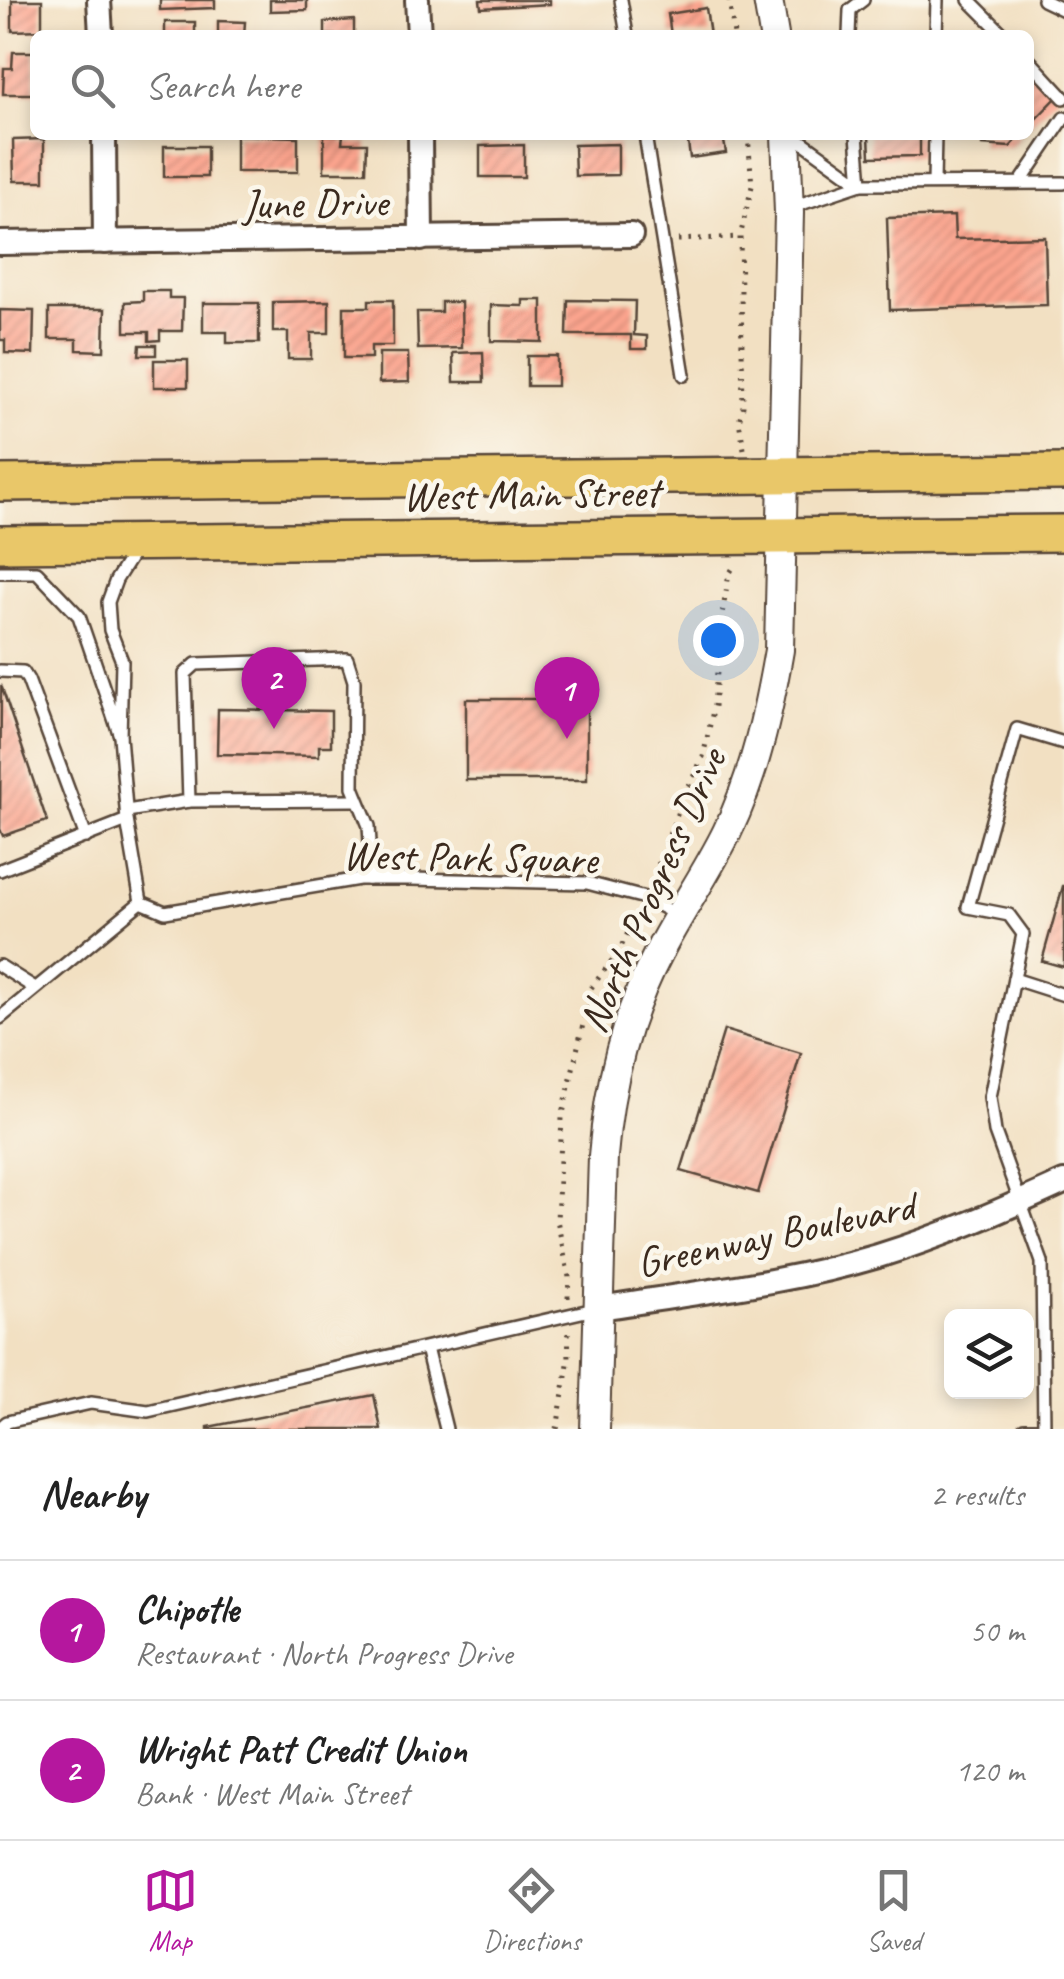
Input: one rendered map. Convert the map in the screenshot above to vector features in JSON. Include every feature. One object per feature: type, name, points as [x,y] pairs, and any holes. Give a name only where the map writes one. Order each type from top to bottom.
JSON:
[{"type":"main road","name":"West Main Street","points":[[0,544],[738,536],[783,505],[1064,472]]},
{"type":"main road","name":"West Main Street","points":[[0,483],[743,474],[783,505],[1064,533]]},
{"type":"street","points":[[99,0],[101,30]]},
{"type":"street","points":[[417,0],[419,30]]},
{"type":"street","points":[[768,0],[773,30]]},
{"type":"street","points":[[104,140],[104,242]]},
{"type":"street","points":[[420,140],[421,238]]},
{"type":"street","name":"North Progress Drive","points":[[595,1429],[603,1156],[611,1085],[638,994],[726,834],[758,754],[778,650],[789,140]]},
{"type":"street","name":"June Drive","points":[[0,244],[630,235]]},
{"type":"street","points":[[1021,1202],[1064,1182]]},
{"type":"street","points":[[1021,1202],[1064,1192]]},
{"type":"street","name":"Greenway Boulevard","points":[[599,1308],[806,1274],[876,1257],[956,1230],[1021,1202]]},
{"type":"lane","points":[[621,0],[626,30]]},
{"type":"lane","points":[[849,30],[850,10],[862,0]]},
{"type":"lane","points":[[936,0],[936,30]]},
{"type":"lane","points":[[969,0],[999,30]]},
{"type":"lane","points":[[1043,0],[1064,10]]},
{"type":"lane","points":[[1034,65],[1064,98]]},
{"type":"lane","points":[[1020,183],[1064,118]]},
{"type":"lane","points":[[646,140],[684,375]]},
{"type":"lane","points":[[796,140],[861,184]]},
{"type":"lane","points":[[857,140],[861,184]]},
{"type":"lane","points":[[934,183],[935,140]]},
{"type":"lane","points":[[789,208],[861,184],[1064,183]]},
{"type":"lane","points":[[0,1018],[141,902],[127,816],[120,736],[122,660],[110,630],[108,602],[126,562],[141,543]]},
{"type":"lane","points":[[0,572],[37,572],[79,616],[120,736]]},
{"type":"lane","points":[[188,801],[184,674],[196,664],[347,659],[354,681],[352,787],[369,826],[368,880]]},
{"type":"lane","points":[[0,672],[23,672],[28,680],[86,838]]},
{"type":"lane","points":[[1024,1429],[1044,1429],[1042,1262],[996,1132],[990,1097],[1023,934],[1009,915],[968,907],[1017,729],[1064,743]]},
{"type":"lane","points":[[0,870],[86,838],[127,816],[188,801],[356,800]]},
{"type":"lane","name":"West Park Square","points":[[141,902],[165,912],[368,880],[587,884],[645,898],[680,916]]},
{"type":"lane","points":[[0,966],[34,988]]},
{"type":"lane","points":[[1014,979],[1064,995]]},
{"type":"lane","points":[[0,1428],[7,1422],[91,1402],[148,1410],[599,1308]]},
{"type":"lane","points":[[426,1348],[446,1429]]},
{"type":"path","points":[[728,0],[733,30]]},
{"type":"path","points":[[743,474],[744,437],[739,421],[743,406],[740,238],[752,186],[748,140]]},
{"type":"path","points":[[663,240],[740,238]]},
{"type":"path","points":[[556,1429],[569,1358],[569,1277],[557,1220],[562,1118],[591,988],[619,950],[645,898],[684,795],[703,757],[714,706],[722,615],[729,574],[735,566],[738,536]]},
{"type":"building","points":[[12,0],[42,0],[42,30],[12,31]]},
{"type":"building","points":[[160,0],[215,0],[215,8],[160,10]]},
{"type":"building","points":[[270,0],[307,0],[307,10],[270,11]]},
{"type":"building","points":[[480,0],[550,0],[550,4],[481,8]]},
{"type":"building","points":[[706,8],[709,30],[670,30],[668,14]]},
{"type":"building","points":[[354,20],[354,30],[325,30],[325,22]]},
{"type":"building","points":[[218,21],[245,22],[244,30],[218,30]]},
{"type":"building","points":[[165,22],[195,22],[195,30],[165,30]]},
{"type":"building","points":[[13,52],[30,52],[30,94],[3,94],[4,68],[12,68]]},
{"type":"building","points":[[1034,73],[1057,97],[1034,121]]},
{"type":"building","points":[[13,140],[44,140],[44,181],[14,181]]},
{"type":"building","points":[[236,140],[298,140],[298,172],[236,172]]},
{"type":"building","points":[[324,140],[367,143],[366,172],[324,172]]},
{"type":"building","points":[[688,140],[731,140],[724,141],[726,153],[690,158]]},
{"type":"building","points":[[869,140],[920,140],[920,156],[870,157]]},
{"type":"building","points":[[982,140],[1016,140],[1010,147],[982,145]]},
{"type":"building","points":[[618,144],[618,175],[575,176],[574,145]]},
{"type":"building","points":[[524,145],[524,177],[480,177],[480,146]]},
{"type":"building","points":[[164,146],[207,146],[207,177],[164,177]]},
{"type":"building","points":[[954,216],[955,239],[1045,237],[1047,305],[890,310],[887,218]]},
{"type":"building","points":[[143,291],[169,291],[169,298],[183,298],[182,331],[160,331],[160,340],[149,341],[149,332],[125,332],[125,302],[143,301]]},
{"type":"building","points":[[369,300],[393,300],[393,346],[371,346],[371,358],[344,358],[344,307],[369,307]]},
{"type":"building","points":[[523,300],[542,300],[542,342],[491,341],[491,305],[523,306]]},
{"type":"building","points":[[568,300],[635,301],[634,335],[647,336],[647,349],[631,349],[631,335],[567,335]]},
{"type":"building","points":[[329,301],[329,333],[311,333],[311,359],[288,359],[288,332],[273,332],[273,302]]},
{"type":"building","points":[[441,302],[461,302],[462,348],[418,349],[417,312],[441,312]]},
{"type":"building","points":[[203,303],[259,303],[259,343],[227,343],[227,332],[203,332]]},
{"type":"building","points":[[49,309],[105,309],[104,351],[77,350],[77,339],[49,339]]},
{"type":"building","points":[[0,310],[34,311],[33,354],[5,353],[5,340],[0,340]]},
{"type":"building","points":[[140,345],[156,345],[156,355],[139,355]]},
{"type":"building","points":[[483,352],[484,382],[454,382],[453,353]]},
{"type":"building","points":[[379,353],[408,353],[409,382],[379,383]]},
{"type":"building","points":[[527,356],[557,356],[557,386],[527,386]]},
{"type":"building","points":[[154,360],[188,360],[188,387],[154,387]]},
{"type":"building","points":[[1,685],[47,821],[3,836],[0,829]]},
{"type":"building","points":[[466,699],[587,699],[587,780],[466,780]]},
{"type":"building","points":[[218,709],[331,711],[331,746],[319,746],[319,756],[217,754]]},
{"type":"building","points":[[1064,886],[1064,967],[1042,961]]},
{"type":"building","points":[[724,1030],[801,1053],[758,1193],[681,1171]]},
{"type":"building","points":[[374,1395],[381,1429],[208,1429],[208,1427]]},
{"type":"place","name":"Wright Patt Credit Union","points":[[274,729]]},
{"type":"place","name":"Chipotle","points":[[567,739]]}]
